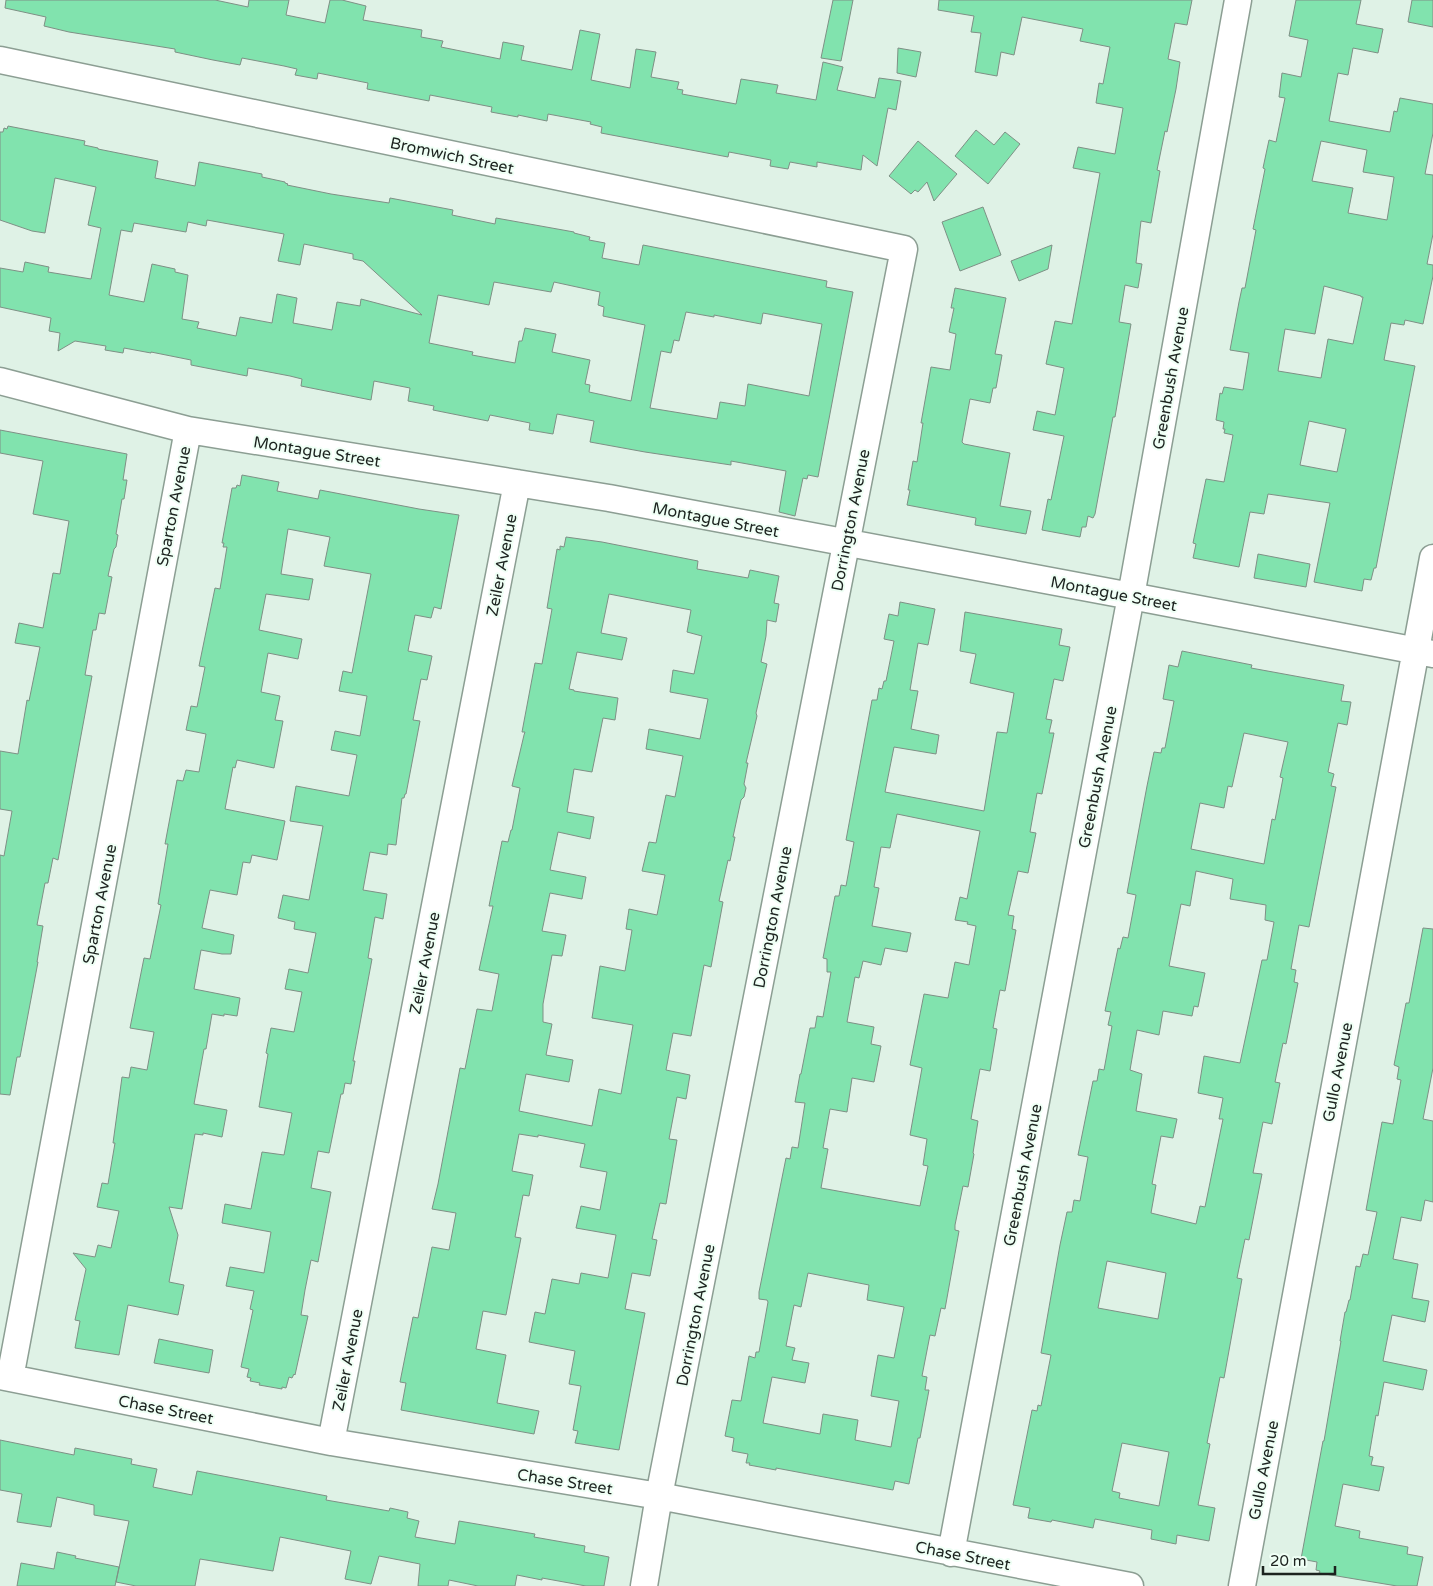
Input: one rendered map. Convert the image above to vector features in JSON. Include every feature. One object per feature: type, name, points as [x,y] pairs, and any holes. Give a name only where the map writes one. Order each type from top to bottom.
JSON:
[{"type":"street","name":"Greenbush Avenue","points":[[951,1553],[1131,596],[1238,0]]},
{"type":"street","name":"Bromwich Street","points":[[0,60],[904,249]]},
{"type":"street","name":"Dorrington Avenue","points":[[644,1586],[659,1496],[904,249]]},
{"type":"street","name":"Montague Street","points":[[0,381],[188,430],[517,483],[1424,652]]},
{"type":"street","name":"Sparton Avenue","points":[[5,1377],[188,430]]},
{"type":"street","name":"Zeiler Avenue","points":[[331,1442],[517,483]]},
{"type":"street","name":"Gullo Avenue","points":[[1242,1586],[1424,652],[1433,558]]},
{"type":"street","name":"Chase Street","points":[[5,1377],[331,1442],[659,1496],[1130,1586]]},
{"type":"building","points":[[6,0],[215,0],[248,7],[249,0],[289,0],[286,15],[325,23],[330,0],[342,0],[366,6],[363,20],[422,30],[421,37],[443,41],[441,47],[500,59],[503,42],[524,46],[521,60],[572,70],[580,30],[600,34],[591,80],[630,88],[636,49],[656,52],[651,77],[679,82],[677,89],[683,90],[682,94],[736,104],[741,79],[778,85],[776,93],[816,100],[823,62],[843,67],[837,90],[875,98],[879,78],[901,81],[896,110],[888,108],[877,166],[863,155],[861,170],[817,162],[817,167],[790,162],[788,169],[770,166],[771,160],[729,152],[728,157],[601,133],[602,127],[590,124],[591,122],[548,114],[547,121],[518,115],[518,117],[491,112],[492,107],[430,95],[429,101],[367,89],[368,83],[318,73],[317,79],[295,75],[297,69],[242,58],[240,65],[175,52],[175,49],[69,32],[44,26],[46,17],[5,8]]},
{"type":"building","points":[[833,0],[853,0],[841,61],[821,58]]},
{"type":"building","points":[[939,0],[1192,0],[1187,25],[1175,23],[1168,59],[1180,62],[1176,89],[1157,170],[1160,171],[1151,223],[1141,221],[1136,263],[1142,264],[1138,288],[1125,285],[1119,322],[1131,324],[1115,417],[1113,417],[1095,514],[1093,518],[1088,516],[1086,527],[1082,527],[1080,537],[1042,530],[1048,499],[1051,500],[1064,436],[1033,430],[1037,411],[1055,415],[1064,368],[1046,364],[1055,321],[1072,324],[1100,173],[1073,168],[1078,147],[1115,154],[1123,108],[1096,103],[1099,83],[1103,84],[1110,47],[1080,41],[1083,29],[1022,17],[1014,55],[1001,52],[997,76],[975,72],[981,33],[971,32],[974,16],[938,10]]},
{"type":"building","points":[[1296,0],[1361,0],[1356,24],[1383,29],[1378,53],[1353,48],[1348,75],[1338,73],[1329,121],[1390,132],[1394,111],[1397,112],[1400,98],[1433,104],[1433,133],[1425,174],[1433,175],[1433,234],[1427,264],[1433,265],[1433,276],[1423,324],[1405,320],[1404,325],[1391,323],[1384,360],[1415,366],[1376,568],[1374,568],[1371,580],[1364,579],[1362,591],[1314,582],[1330,503],[1268,494],[1264,514],[1250,512],[1239,567],[1193,558],[1196,544],[1193,543],[1206,479],[1224,482],[1233,435],[1224,433],[1224,422],[1216,420],[1220,393],[1222,394],[1224,387],[1243,390],[1249,353],[1230,350],[1242,288],[1245,288],[1256,230],[1253,229],[1269,140],[1276,142],[1285,98],[1279,97],[1282,73],[1301,77],[1308,40],[1289,36]],"holes":[[[1321,141],[1367,150],[1363,172],[1394,177],[1387,220],[1348,213],[1353,188],[1312,181]],[[1324,286],[1363,297],[1353,344],[1328,339],[1321,378],[1278,371],[1285,329],[1315,334]],[[1309,421],[1346,429],[1337,472],[1300,465]]]},
{"type":"building","points":[[1412,0],[1433,0],[1433,27],[1408,22]]},
{"type":"building","points":[[898,48],[921,52],[916,77],[897,73]]},
{"type":"building","points":[[8,126],[85,141],[84,145],[98,149],[158,161],[155,178],[195,186],[199,162],[262,174],[262,177],[285,182],[287,185],[331,194],[389,203],[390,198],[453,210],[452,215],[495,224],[496,218],[574,232],[590,237],[589,240],[605,243],[602,258],[639,265],[643,245],[827,281],[826,287],[853,292],[818,477],[808,475],[807,479],[803,478],[795,516],[779,512],[786,471],[731,461],[731,465],[590,442],[594,421],[557,414],[553,434],[529,430],[530,423],[490,415],[488,421],[433,410],[434,406],[408,401],[410,388],[374,381],[371,400],[301,386],[302,379],[290,376],[248,368],[247,376],[191,365],[191,360],[151,352],[124,348],[123,353],[105,350],[106,346],[75,341],[58,351],[60,333],[49,331],[51,318],[0,307],[0,268],[23,272],[25,262],[49,267],[48,272],[91,279],[101,228],[88,225],[96,187],[55,178],[45,233],[32,231],[0,220],[0,132],[3,132],[4,128],[7,129]],"holes":[[[207,220],[284,234],[278,261],[300,265],[304,244],[353,254],[353,259],[363,261],[422,315],[361,299],[360,306],[337,302],[332,330],[293,323],[297,298],[277,294],[272,323],[240,317],[236,336],[197,328],[199,322],[182,319],[188,275],[175,272],[175,269],[152,264],[144,302],[109,295],[121,230],[132,232],[134,223],[186,232],[188,222],[206,226]],[[494,282],[551,292],[554,282],[600,292],[598,305],[604,307],[603,316],[645,325],[631,401],[589,392],[590,385],[585,384],[590,360],[552,352],[556,334],[525,328],[522,341],[519,341],[515,363],[472,355],[473,352],[429,343],[438,295],[489,305]],[[686,312],[761,324],[763,313],[822,324],[809,396],[748,384],[745,406],[720,402],[717,419],[650,408],[661,351],[671,353],[674,340],[679,341]]]},
{"type":"building","points":[[976,130],[994,145],[1005,132],[1020,144],[988,184],[955,156]]},
{"type":"building","points":[[918,141],[957,174],[934,201],[927,182],[918,192],[915,190],[911,194],[889,176]]},
{"type":"building","points":[[983,207],[1001,255],[960,271],[942,222]]},
{"type":"building","points":[[1052,245],[1048,269],[1019,281],[1011,261]]},
{"type":"building","points":[[955,288],[1006,298],[995,354],[1002,355],[996,388],[993,388],[990,403],[970,399],[962,442],[964,444],[1010,453],[1000,506],[1031,511],[1026,534],[975,525],[976,518],[907,505],[913,461],[917,462],[923,423],[921,423],[931,367],[950,370],[956,334],[949,332],[954,308],[951,308]]},
{"type":"building","points":[[0,430],[127,454],[123,480],[127,480],[116,534],[118,535],[116,547],[108,576],[112,577],[105,614],[99,613],[96,630],[93,630],[85,675],[92,676],[58,860],[53,858],[48,883],[45,883],[37,925],[43,926],[38,962],[20,1057],[17,1057],[10,1095],[0,1094],[0,855],[4,856],[12,811],[0,809],[0,751],[18,754],[27,700],[29,701],[40,647],[15,643],[19,623],[43,628],[53,573],[60,574],[69,521],[33,514],[43,461],[0,453]]},
{"type":"building","points":[[242,475],[279,482],[277,491],[318,499],[320,490],[459,515],[441,609],[434,607],[431,618],[415,615],[408,651],[432,656],[427,680],[421,679],[413,720],[420,721],[406,794],[402,798],[396,845],[388,844],[387,855],[370,852],[363,890],[387,894],[383,919],[375,917],[368,958],[372,959],[353,1061],[355,1061],[351,1084],[345,1083],[343,1094],[341,1094],[329,1153],[318,1151],[311,1188],[331,1192],[318,1262],[311,1260],[305,1290],[301,1315],[308,1316],[295,1375],[292,1378],[289,1377],[286,1388],[282,1387],[282,1389],[259,1385],[260,1383],[250,1381],[251,1378],[247,1377],[249,1369],[241,1367],[253,1310],[250,1309],[254,1291],[226,1286],[230,1267],[264,1273],[271,1232],[222,1223],[225,1204],[251,1209],[262,1152],[284,1155],[292,1113],[259,1107],[271,1028],[294,1032],[302,992],[285,989],[289,969],[308,973],[316,933],[294,929],[295,922],[278,918],[283,895],[309,900],[323,826],[290,821],[296,786],[349,796],[357,755],[331,750],[335,731],[360,736],[367,696],[339,691],[343,671],[352,673],[371,574],[324,566],[330,537],[288,529],[281,574],[313,579],[309,600],[266,594],[259,630],[302,639],[298,659],[268,653],[261,692],[280,696],[275,720],[283,721],[274,768],[237,760],[235,768],[233,767],[225,809],[285,821],[277,860],[252,855],[250,863],[243,862],[237,895],[210,890],[202,928],[234,935],[231,954],[201,950],[194,989],[240,998],[237,1016],[212,1014],[194,1104],[227,1110],[222,1137],[203,1133],[203,1135],[195,1134],[182,1209],[169,1207],[178,1235],[169,1282],[184,1285],[178,1315],[128,1305],[119,1355],[75,1348],[80,1321],[75,1320],[86,1269],[73,1253],[95,1257],[98,1245],[111,1248],[119,1211],[97,1207],[102,1183],[108,1184],[115,1143],[113,1143],[122,1077],[129,1078],[131,1067],[147,1070],[154,1032],[130,1028],[144,958],[150,959],[161,905],[158,904],[168,844],[165,844],[177,780],[183,781],[186,770],[199,772],[206,734],[186,730],[191,706],[197,707],[205,667],[199,666],[215,588],[220,589],[227,547],[223,547],[224,543],[222,543],[232,488],[236,488],[237,485],[240,486]]},
{"type":"building","points":[[566,537],[602,542],[698,561],[697,569],[748,578],[750,570],[779,576],[774,603],[779,604],[776,622],[767,620],[761,662],[767,664],[746,763],[748,763],[744,784],[746,788],[744,797],[741,800],[730,861],[728,860],[719,901],[723,902],[711,967],[704,965],[691,1036],[673,1033],[666,1070],[690,1075],[686,1099],[677,1097],[669,1139],[677,1140],[666,1204],[660,1203],[652,1239],[657,1240],[650,1276],[632,1273],[625,1309],[645,1313],[619,1450],[575,1443],[578,1431],[573,1430],[581,1386],[569,1384],[575,1351],[529,1342],[535,1312],[545,1314],[552,1279],[579,1284],[581,1273],[608,1278],[616,1235],[576,1228],[581,1206],[600,1210],[607,1172],[580,1167],[585,1144],[538,1135],[538,1137],[519,1134],[512,1171],[533,1175],[529,1196],[523,1195],[515,1237],[521,1238],[506,1315],[483,1311],[476,1349],[506,1355],[497,1403],[539,1411],[534,1434],[401,1410],[406,1383],[400,1382],[413,1317],[418,1318],[432,1247],[449,1250],[456,1213],[432,1209],[460,1068],[465,1069],[477,1009],[492,1011],[499,974],[479,970],[493,906],[489,906],[502,841],[508,842],[520,788],[512,786],[525,732],[522,732],[535,663],[542,664],[552,609],[547,608],[557,549],[560,550],[560,546],[564,547]],"holes":[[[609,594],[691,610],[687,632],[702,636],[694,674],[673,670],[670,692],[708,699],[700,739],[649,729],[646,749],[683,756],[675,797],[666,795],[656,843],[649,842],[642,871],[665,875],[657,915],[629,909],[626,929],[632,930],[625,971],[600,966],[592,1018],[633,1025],[621,1094],[599,1089],[592,1126],[519,1111],[526,1074],[569,1082],[573,1060],[546,1055],[552,1024],[543,1022],[543,1004],[552,955],[562,956],[566,935],[542,931],[550,893],[582,899],[586,877],[550,870],[558,832],[590,839],[594,817],[567,812],[574,769],[592,772],[603,718],[615,720],[618,698],[569,689],[577,652],[622,660],[627,638],[601,633]]]},
{"type":"building","points":[[1258,554],[1310,564],[1306,587],[1254,578]]},
{"type":"building","points":[[900,602],[935,609],[928,645],[918,643],[910,690],[918,691],[911,729],[939,735],[936,754],[894,747],[885,792],[984,811],[997,732],[1007,733],[1014,693],[970,683],[976,654],[960,651],[965,612],[1062,629],[1059,645],[1070,647],[1063,681],[1054,679],[1046,719],[1052,720],[1049,733],[1054,733],[1042,794],[1037,793],[1030,832],[1036,833],[1028,873],[1018,871],[1008,915],[1014,916],[1012,929],[1016,930],[1005,991],[1000,990],[993,1028],[997,1029],[990,1071],[980,1069],[971,1119],[978,1121],[974,1154],[968,1187],[963,1186],[955,1225],[955,1230],[959,1231],[945,1309],[941,1308],[935,1336],[930,1335],[922,1376],[927,1377],[925,1390],[929,1390],[920,1438],[918,1438],[909,1484],[895,1481],[893,1490],[776,1468],[776,1470],[749,1465],[750,1463],[746,1463],[748,1454],[732,1451],[734,1438],[725,1436],[732,1400],[741,1401],[749,1356],[755,1358],[756,1352],[759,1352],[768,1302],[767,1300],[759,1299],[759,1292],[786,1158],[790,1159],[792,1147],[798,1148],[805,1103],[795,1102],[800,1074],[810,1028],[815,1028],[817,1016],[823,1017],[831,972],[827,972],[827,959],[823,958],[835,896],[839,896],[841,885],[846,886],[854,842],[846,840],[872,700],[877,700],[879,688],[882,689],[884,681],[886,681],[894,641],[884,639],[889,614],[898,616]],"holes":[[[897,814],[980,831],[967,899],[960,897],[955,920],[968,922],[967,924],[976,926],[969,965],[955,962],[948,998],[924,994],[910,1065],[922,1068],[910,1135],[927,1139],[923,1165],[928,1166],[920,1206],[821,1188],[828,1149],[823,1148],[830,1109],[847,1112],[852,1078],[874,1082],[881,1046],[871,1044],[874,1027],[847,1022],[855,977],[859,978],[863,961],[881,965],[885,948],[907,952],[911,933],[872,926],[879,888],[874,887],[881,847],[890,848]],[[808,1273],[869,1285],[867,1300],[904,1307],[894,1358],[878,1355],[871,1396],[899,1401],[891,1447],[855,1440],[858,1420],[823,1414],[820,1434],[763,1423],[772,1377],[805,1383],[809,1363],[792,1360],[795,1348],[786,1346],[794,1305],[801,1307]]]},
{"type":"building","points":[[1182,651],[1252,665],[1251,668],[1344,685],[1341,701],[1351,702],[1347,725],[1338,723],[1328,772],[1334,774],[1331,786],[1336,787],[1309,927],[1299,925],[1291,969],[1296,970],[1294,982],[1298,983],[1286,1044],[1283,1043],[1275,1082],[1280,1083],[1272,1124],[1263,1122],[1253,1173],[1262,1174],[1249,1240],[1245,1239],[1237,1278],[1242,1279],[1224,1378],[1220,1377],[1207,1443],[1210,1444],[1198,1505],[1215,1508],[1209,1541],[1177,1535],[1176,1544],[1151,1539],[1152,1530],[1095,1519],[1093,1528],[1052,1520],[1051,1522],[1028,1518],[1030,1508],[1013,1505],[1032,1410],[1037,1411],[1038,1405],[1041,1406],[1051,1355],[1041,1353],[1067,1212],[1072,1212],[1074,1200],[1080,1201],[1088,1157],[1078,1155],[1093,1081],[1097,1081],[1099,1069],[1104,1070],[1112,1026],[1108,1025],[1111,1012],[1105,1011],[1118,948],[1120,949],[1123,937],[1128,938],[1136,895],[1127,893],[1147,786],[1154,752],[1161,753],[1162,748],[1165,748],[1174,701],[1163,699],[1169,665],[1178,667]],"holes":[[[1244,733],[1288,742],[1280,777],[1283,778],[1275,820],[1272,819],[1264,864],[1191,849],[1200,803],[1224,808],[1228,786],[1232,787]],[[1196,871],[1233,879],[1230,899],[1266,905],[1265,920],[1274,922],[1267,960],[1262,960],[1240,1063],[1204,1056],[1198,1093],[1223,1098],[1219,1119],[1223,1119],[1205,1207],[1200,1206],[1196,1224],[1151,1213],[1156,1185],[1152,1184],[1161,1136],[1173,1138],[1177,1119],[1136,1111],[1142,1074],[1130,1070],[1137,1030],[1159,1035],[1163,1011],[1192,1016],[1194,1006],[1198,1007],[1205,973],[1169,966],[1181,904],[1190,906]],[[1107,1261],[1166,1273],[1158,1319],[1098,1308]],[[1122,1443],[1169,1452],[1159,1506],[1119,1498],[1120,1493],[1112,1491]]]},
{"type":"building","points":[[1423,928],[1433,929],[1433,1068],[1423,1119],[1433,1121],[1433,1202],[1425,1200],[1421,1221],[1401,1217],[1393,1259],[1418,1264],[1412,1298],[1429,1301],[1425,1322],[1392,1315],[1383,1361],[1427,1370],[1423,1390],[1384,1382],[1369,1456],[1373,1457],[1371,1465],[1384,1467],[1379,1491],[1343,1484],[1335,1526],[1360,1531],[1359,1538],[1408,1547],[1407,1554],[1423,1557],[1417,1586],[1397,1586],[1319,1573],[1320,1571],[1316,1570],[1317,1562],[1301,1559],[1324,1441],[1345,1312],[1350,1300],[1356,1266],[1360,1267],[1363,1254],[1368,1255],[1377,1212],[1366,1210],[1382,1122],[1393,1124],[1401,1080],[1397,1079],[1399,1067],[1394,1065],[1406,1003],[1409,1003]]},
{"type":"building","points":[[159,1339],[213,1350],[209,1373],[154,1363]]},
{"type":"building","points":[[0,1440],[74,1455],[75,1448],[132,1459],[131,1464],[157,1469],[153,1487],[192,1495],[197,1471],[327,1496],[326,1500],[389,1511],[390,1508],[408,1512],[407,1518],[419,1521],[415,1537],[455,1544],[459,1521],[535,1534],[534,1537],[585,1546],[584,1552],[609,1557],[604,1586],[586,1586],[517,1575],[515,1586],[478,1586],[449,1580],[448,1586],[418,1586],[420,1564],[379,1556],[371,1584],[345,1579],[351,1551],[280,1537],[273,1571],[200,1559],[195,1586],[136,1586],[116,1582],[129,1521],[94,1515],[94,1505],[57,1497],[51,1527],[17,1522],[22,1494],[0,1490]]},
{"type":"building","points":[[57,1552],[76,1556],[75,1558],[119,1567],[115,1586],[17,1586],[21,1563],[54,1569]]}]
